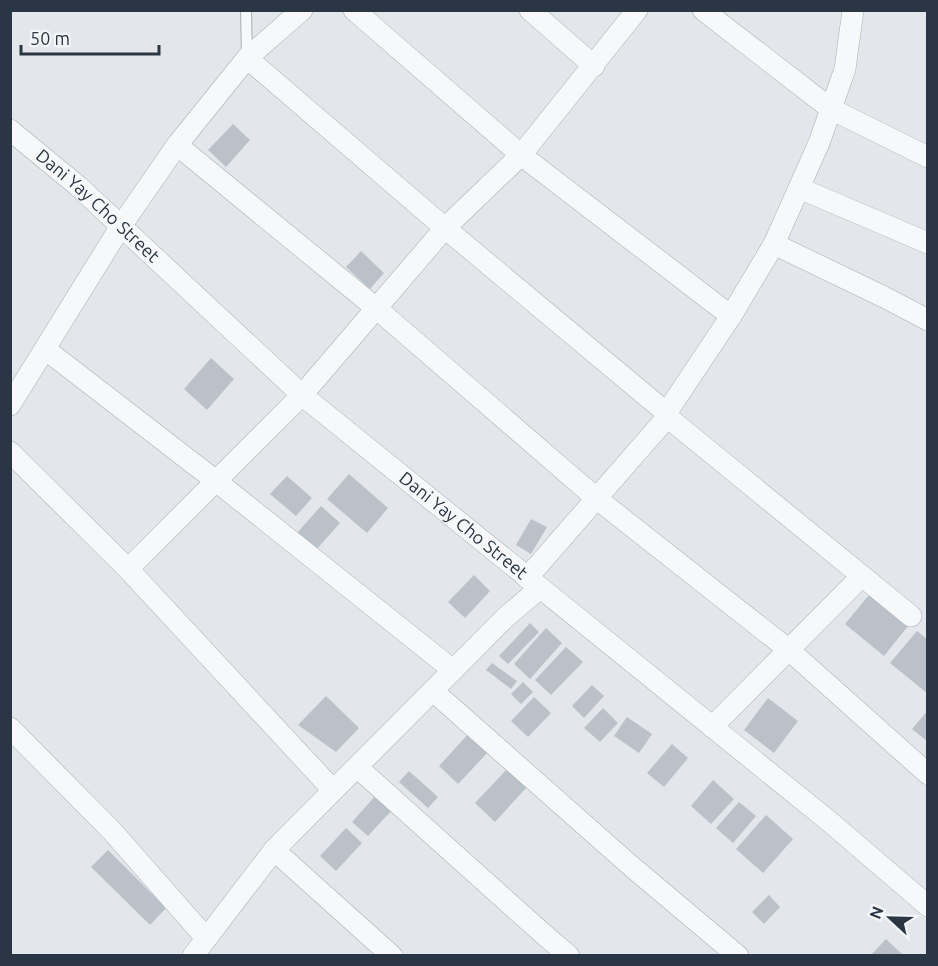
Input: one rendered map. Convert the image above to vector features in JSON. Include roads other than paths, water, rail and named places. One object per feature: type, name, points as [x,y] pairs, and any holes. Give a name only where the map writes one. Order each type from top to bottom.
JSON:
[{"type":"street","points":[[10,405],[121,226],[177,145],[247,58],[302,10]]},
{"type":"street","points":[[354,10],[521,155],[731,316]]},
{"type":"street","points":[[530,10],[594,66]]},
{"type":"street","points":[[128,569],[302,395],[445,228],[521,155],[637,10]]},
{"type":"street","points":[[703,10],[831,109],[927,158]]},
{"type":"street","points":[[193,956],[274,850],[506,617],[534,583],[596,498],[663,422],[665,415],[731,316],[774,244],[819,143],[845,69],[853,10]]},
{"type":"street","points":[[247,58],[445,228],[662,409],[665,415],[911,616]]},
{"type":"street","name":"Dani Yay Cho Street","points":[[10,130],[78,186],[302,395],[830,822],[927,906]]},
{"type":"street","points":[[177,145],[376,308],[596,498],[789,650],[927,774]]},
{"type":"street","points":[[799,188],[927,243]]},
{"type":"street","points":[[774,244],[927,320]]},
{"type":"street","points":[[45,349],[216,481],[453,670]]},
{"type":"street","points":[[10,452],[128,569],[333,790]]},
{"type":"street","points":[[712,727],[862,576]]},
{"type":"street","points":[[432,691],[631,866],[738,956]]},
{"type":"street","points":[[10,728],[112,831],[207,938]]},
{"type":"street","points":[[357,767],[569,956]]},
{"type":"street","points":[[274,850],[378,951]]},
{"type":"lane","points":[[246,10],[247,58]]}]
